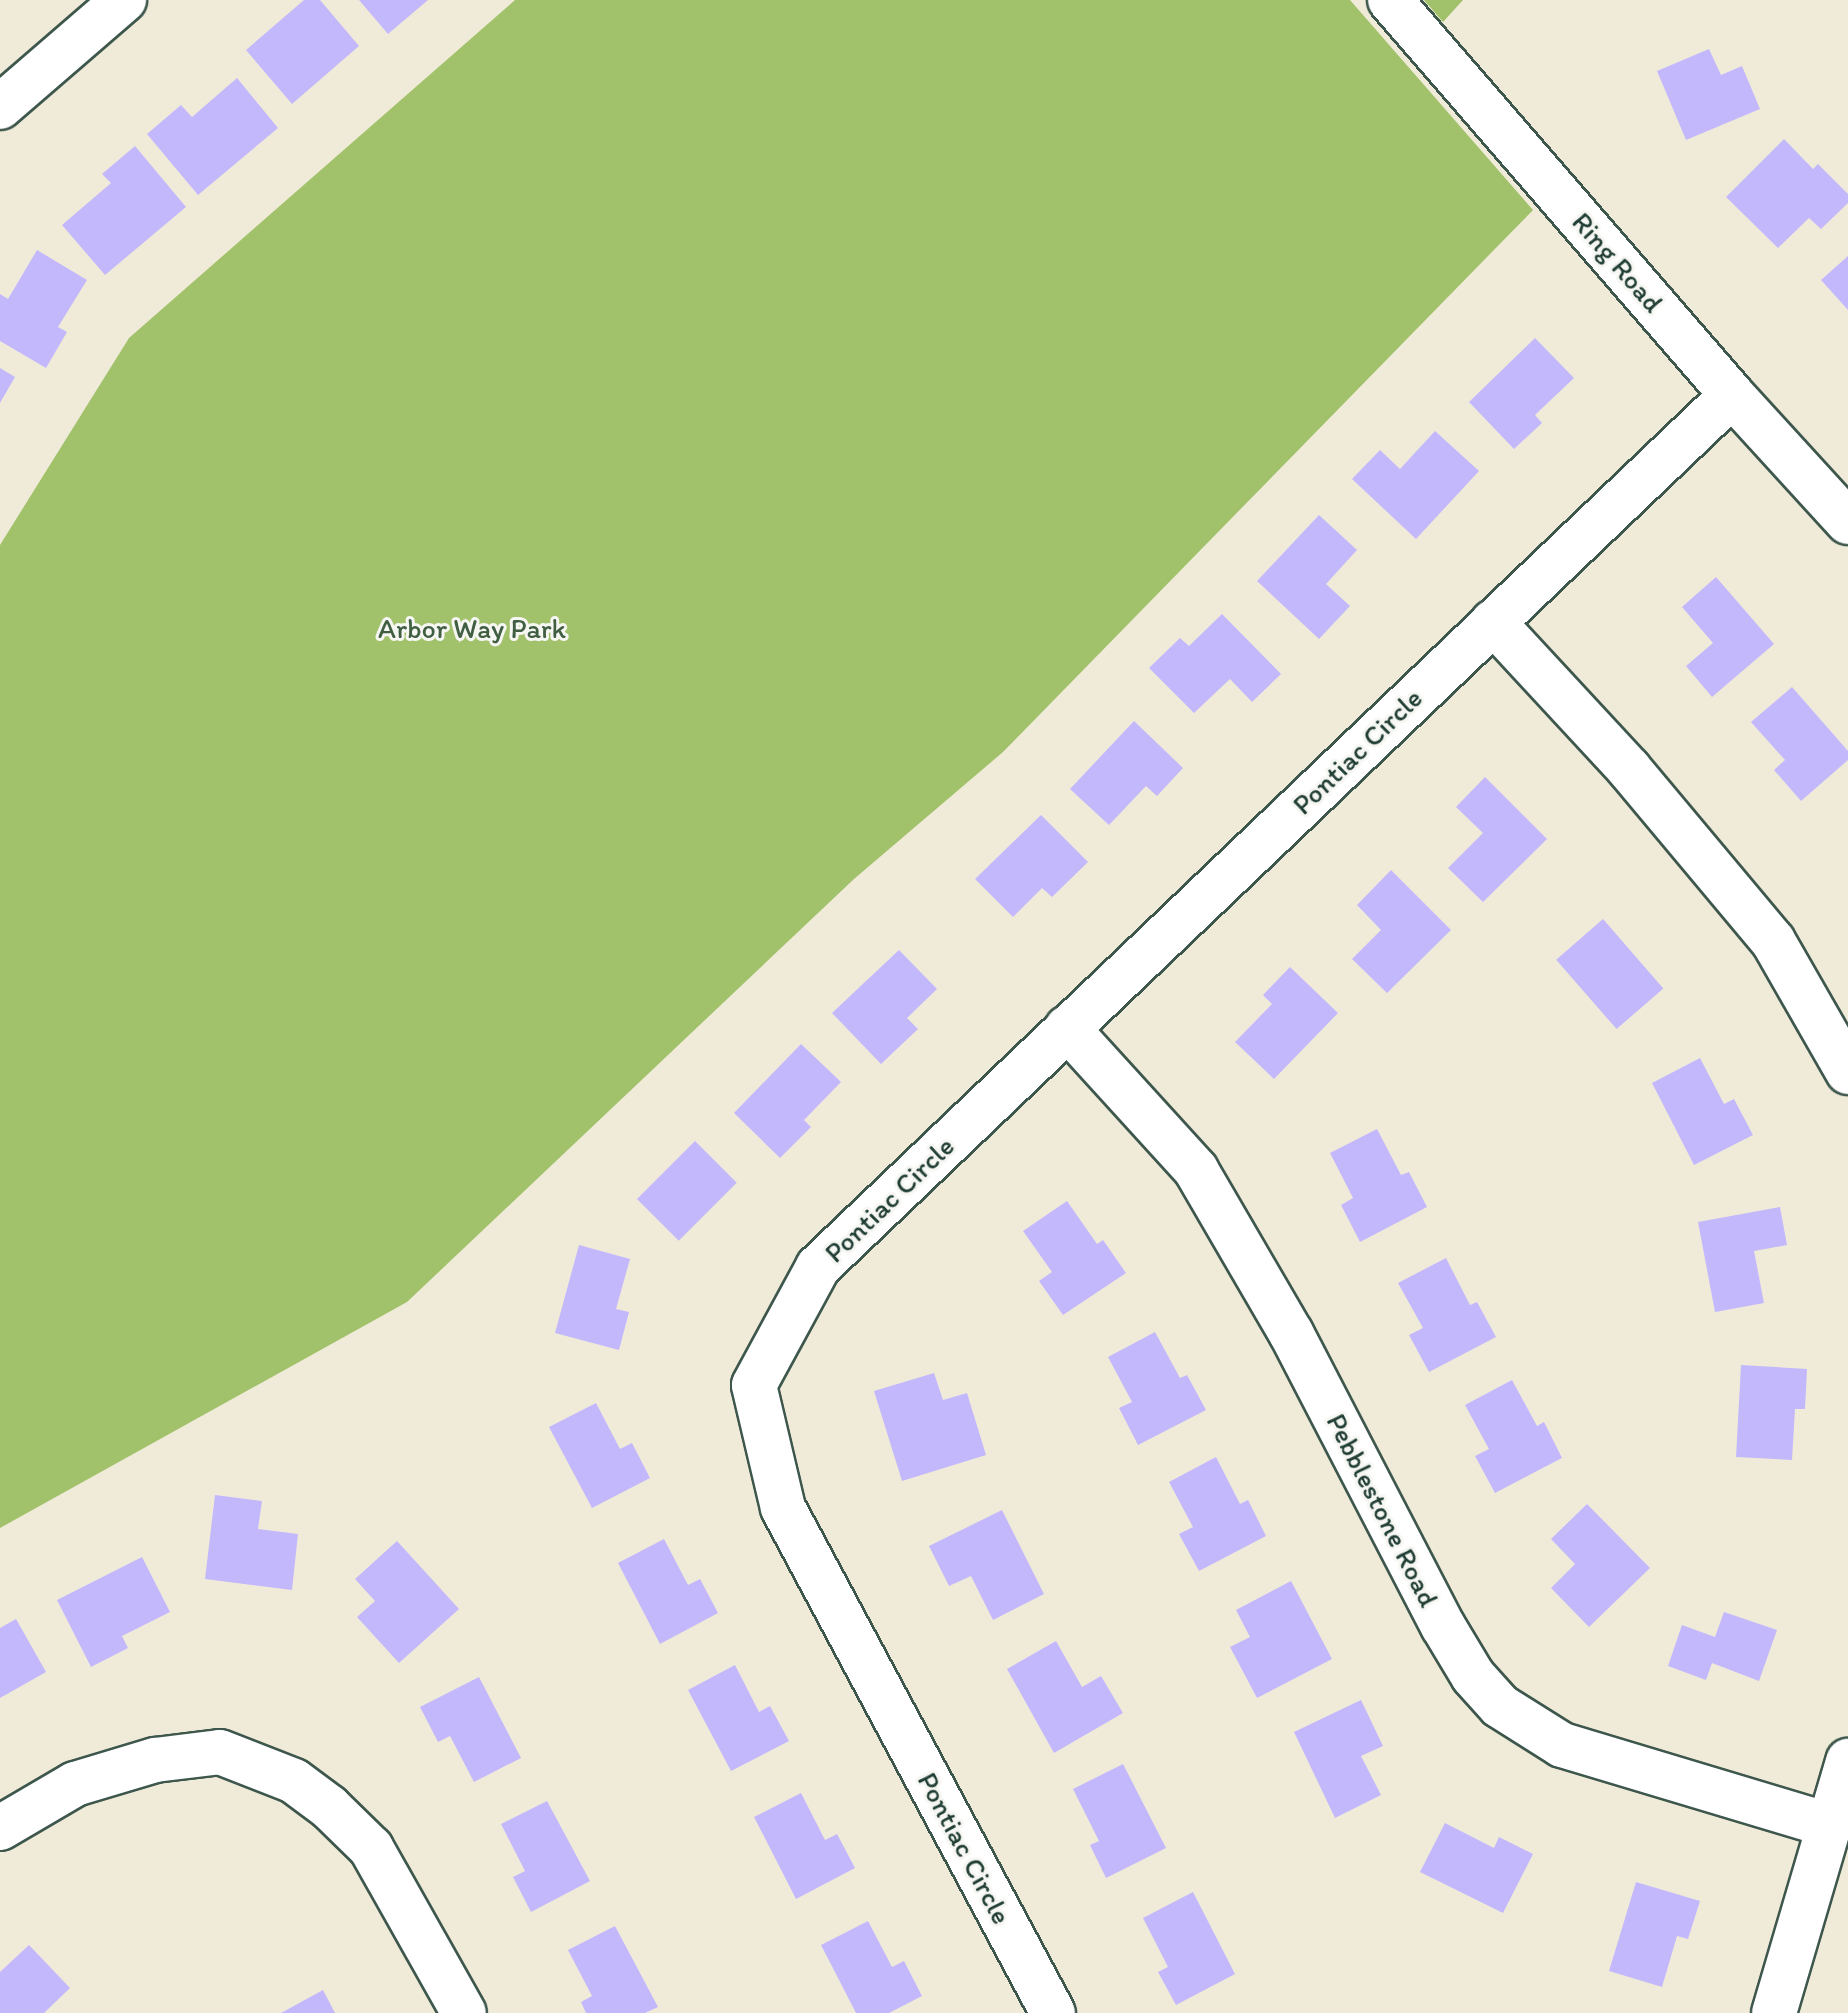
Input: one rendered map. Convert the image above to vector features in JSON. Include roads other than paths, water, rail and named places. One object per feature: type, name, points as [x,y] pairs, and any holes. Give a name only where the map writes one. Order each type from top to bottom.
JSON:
[{"type":"street","points":[[0,107],[124,0]]},
{"type":"street","name":"Ring Road","points":[[1390,0],[1732,395],[1848,522]]},
{"type":"street","name":"Pontiac Circle","points":[[1053,2013],[783,1508],[754,1385],[818,1267],[1732,395]]},
{"type":"street","points":[[1493,622],[1619,758],[1773,941],[1848,1072]]},
{"type":"street","name":"Pebblestone Road","points":[[1067,1028],[1196,1170],[1291,1333],[1443,1626],[1473,1676],[1500,1706],[1562,1745],[1828,1825]]},
{"type":"street","points":[[0,1828],[75,1784],[155,1760],[220,1752],[294,1781],[329,1807],[371,1848],[464,2013]]},
{"type":"street","points":[[1774,2013],[1848,1761]]},
{"type":"park label","name":"Arbor Way Park","points":[[472,628]]}]
